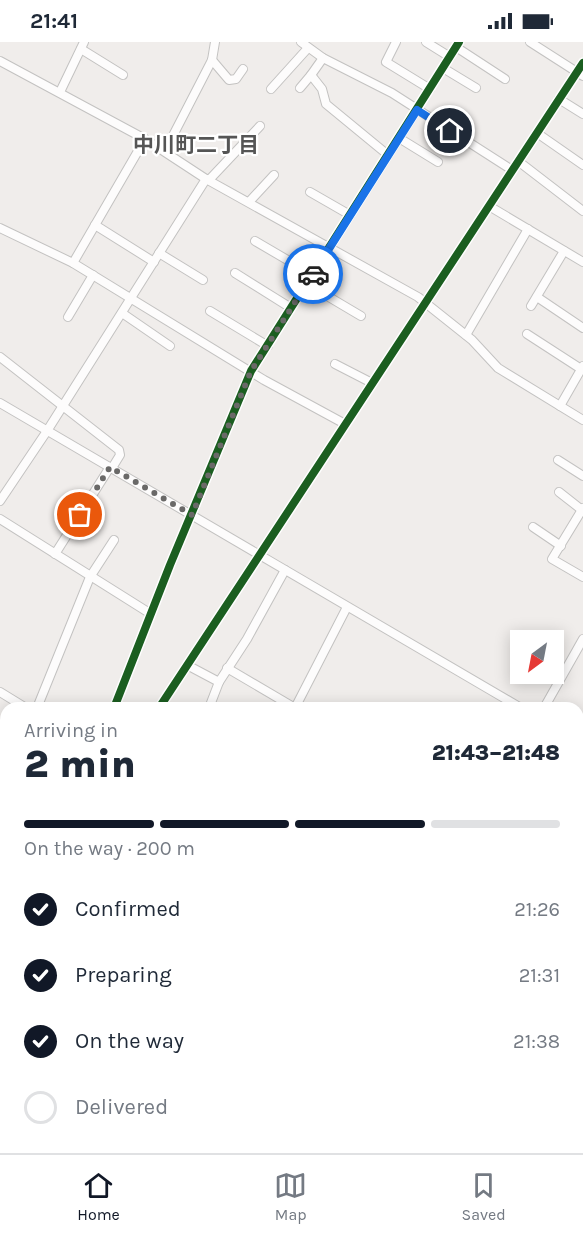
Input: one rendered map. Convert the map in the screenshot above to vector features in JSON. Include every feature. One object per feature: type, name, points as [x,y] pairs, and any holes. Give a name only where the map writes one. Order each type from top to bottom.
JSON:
[{"type":"street","points":[[165,151],[212,60],[215,42]]},
{"type":"street","points":[[302,42],[323,58],[417,110],[512,170]]},
{"type":"street","points":[[396,42],[386,62],[430,89]]},
{"type":"street","points":[[426,42],[450,57]]},
{"type":"street","points":[[530,42],[580,74]]},
{"type":"street","points":[[60,92],[83,45],[123,75]]},
{"type":"street","points":[[116,702],[251,371],[458,45],[505,80]]},
{"type":"street","points":[[271,89],[309,48]]},
{"type":"street","points":[[300,88],[323,58]]},
{"type":"street","points":[[212,60],[229,80],[236,79],[243,69]]},
{"type":"street","points":[[0,61],[145,139],[207,179],[425,302],[465,335],[498,368],[583,420]]},
{"type":"street","points":[[163,702],[512,170],[560,99],[580,74],[583,63]]},
{"type":"street","points":[[443,68],[476,88]]},
{"type":"street","points":[[311,75],[322,89],[326,104],[388,155]]},
{"type":"street","points":[[560,99],[583,114]]},
{"type":"street","points":[[0,501],[207,179],[260,126]]},
{"type":"street","points":[[537,133],[583,165]]},
{"type":"street","points":[[399,138],[438,162]]},
{"type":"street","points":[[73,263],[145,139]]},
{"type":"street","points":[[518,161],[583,211]]},
{"type":"street","points":[[249,202],[274,175]]},
{"type":"street","points":[[310,192],[350,215]]},
{"type":"street","points":[[489,206],[583,262]]},
{"type":"street","points":[[95,225],[154,262]]},
{"type":"street","points":[[0,228],[73,263],[251,371],[345,424]]},
{"type":"street","points":[[465,335],[528,229]]},
{"type":"street","points":[[255,241],[313,274]]},
{"type":"street","points":[[531,306],[564,250]]},
{"type":"street","points":[[159,253],[203,280]]},
{"type":"street","points":[[235,273],[291,308]]},
{"type":"street","points":[[68,317],[93,275]]},
{"type":"street","points":[[307,284],[361,316]]},
{"type":"street","points":[[537,297],[583,328]]},
{"type":"street","points":[[210,311],[268,346]]},
{"type":"street","points":[[122,313],[170,346]]},
{"type":"street","points":[[526,334],[582,368],[560,406]]},
{"type":"street","points":[[0,357],[119,450],[120,455],[55,554]]},
{"type":"street","points":[[335,364],[372,383]]},
{"type":"street","points":[[0,403],[511,702]]},
{"type":"street","points":[[558,460],[583,476]]},
{"type":"street","points":[[559,492],[583,509],[552,559],[583,577]]},
{"type":"street","points":[[0,519],[151,614]]},
{"type":"street","points":[[532,527],[561,546]]},
{"type":"street","points":[[39,702],[90,577],[114,540]]},
{"type":"street","points":[[211,702],[226,668],[247,639],[285,570]]},
{"type":"street","points":[[298,702],[347,607]]},
{"type":"street","points":[[547,702],[583,639]]},
{"type":"street","points":[[187,664],[219,682]]},
{"type":"street","points":[[226,668],[285,702]]},
{"type":"street","points":[[0,692],[16,702]]},
{"type":"cycle path","points":[[116,702],[170,565],[251,371],[459,42]]},
{"type":"cycle path","points":[[163,702],[583,63]]},
{"type":"way so far","points":[[80,515],[110,467],[192,515],[239,406],[251,371],[313,274]]},
{"type":"district","name":"中川町二丁目","points":[[196,145]]},
{"type":"route","points":[[313,274],[417,110],[450,131]]}]
